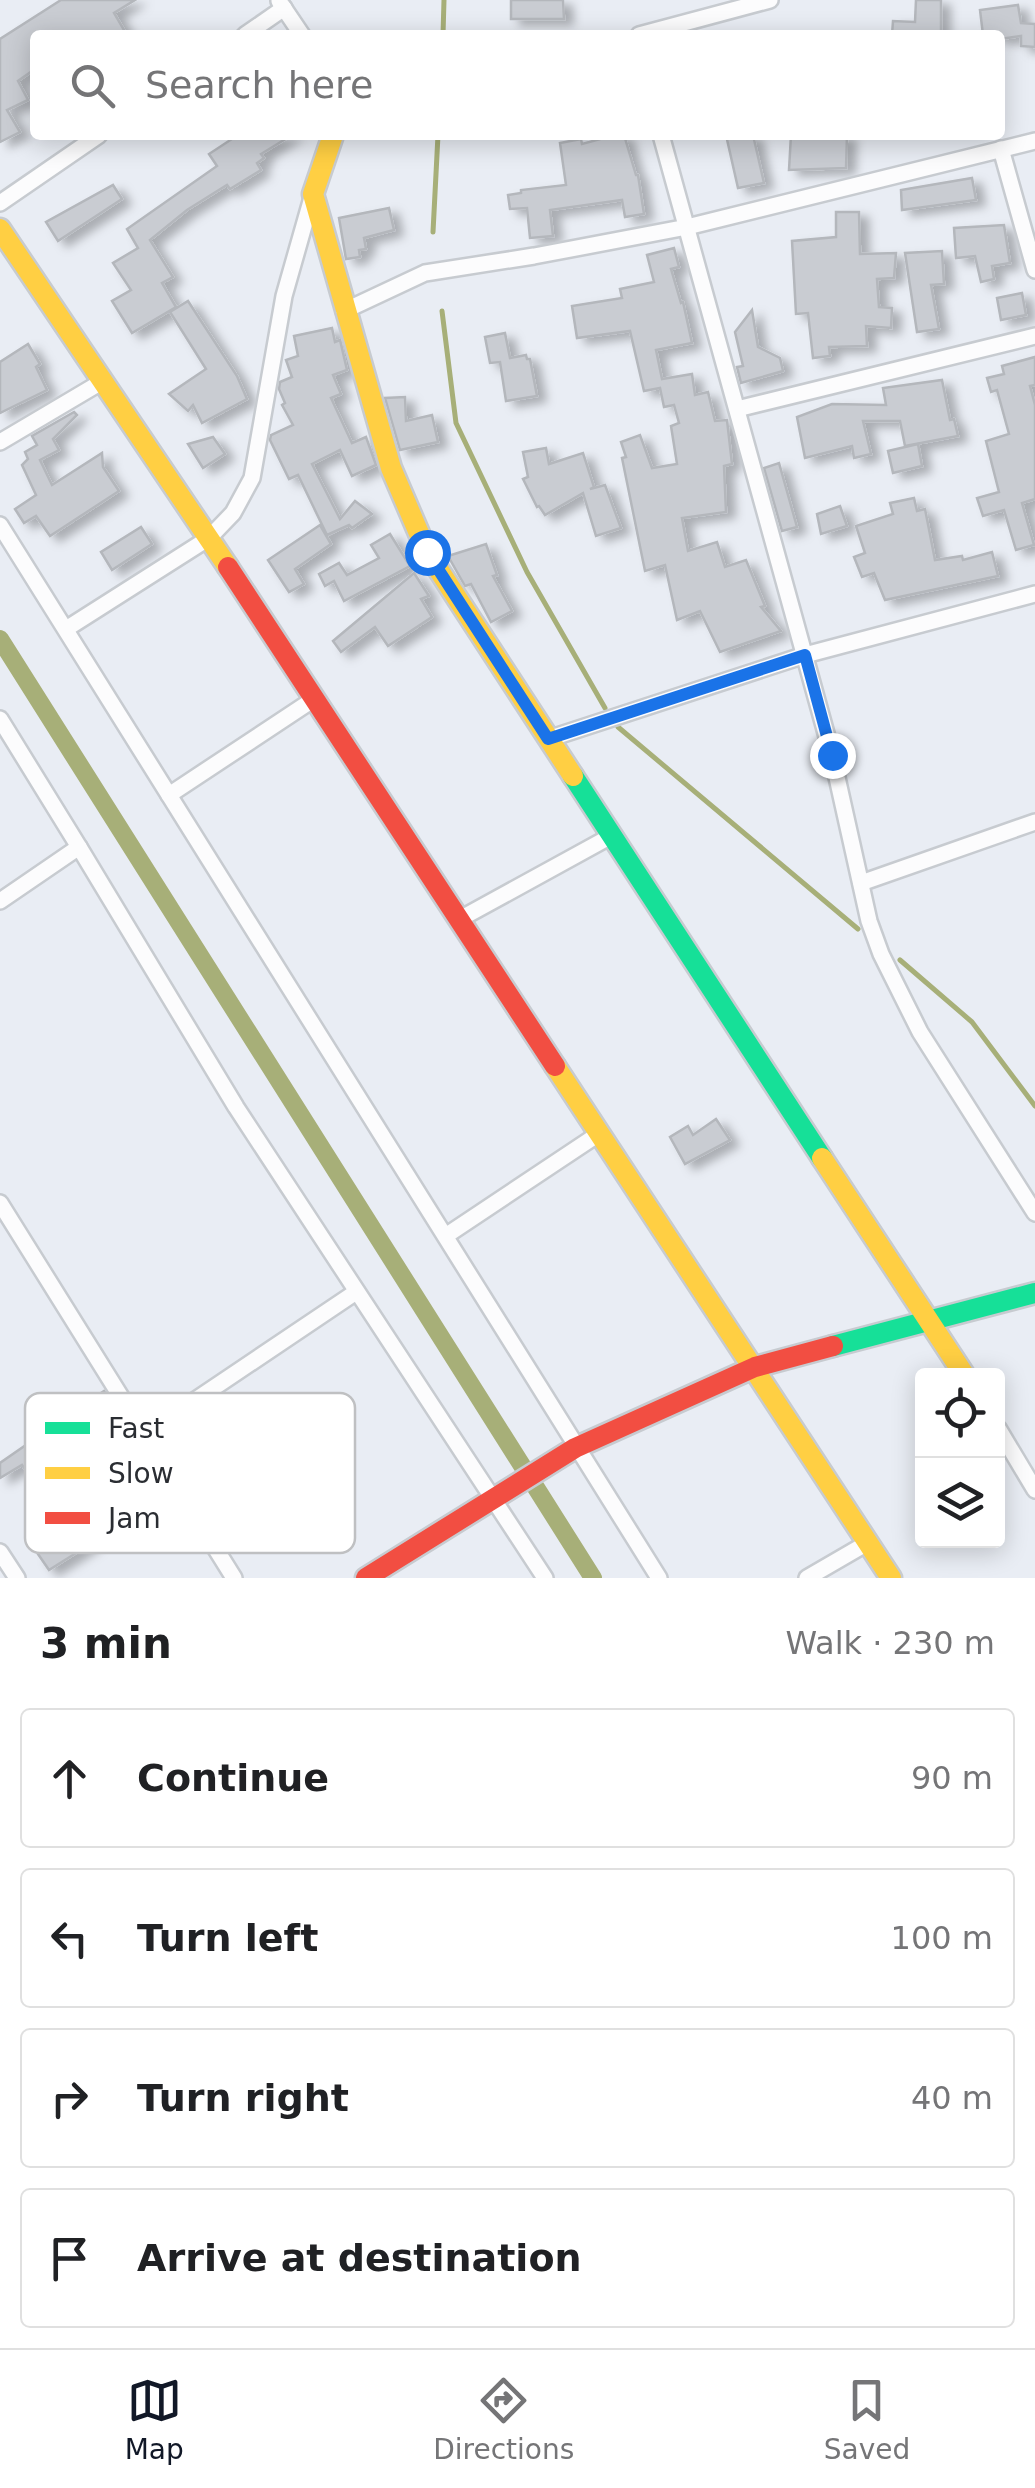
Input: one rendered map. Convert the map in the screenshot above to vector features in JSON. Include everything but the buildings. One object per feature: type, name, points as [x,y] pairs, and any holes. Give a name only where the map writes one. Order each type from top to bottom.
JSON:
[{"type":"street","points":[[658,30],[770,0]]},
{"type":"street","points":[[250,30],[281,4],[299,30]]},
{"type":"street","points":[[0,203],[92,140]]},
{"type":"street","points":[[66,628],[209,538],[233,513],[252,478],[284,296],[330,140]]},
{"type":"street","points":[[662,140],[832,755],[880,954],[920,1032],[1035,1213]]},
{"type":"street","points":[[344,312],[425,272],[687,227],[1035,140]]},
{"type":"street","points":[[1001,149],[1035,270]]},
{"type":"street","points":[[313,194],[392,468],[427,552],[960,1368]]},
{"type":"street","points":[[0,229],[209,538],[892,1578]]},
{"type":"street","points":[[737,409],[1035,336]]},
{"type":"street","points":[[0,442],[103,381]]},
{"type":"street","points":[[0,524],[447,1235],[566,1453],[659,1578]]},
{"type":"street","points":[[548,739],[805,655],[1035,594]]},
{"type":"street","points":[[169,794],[314,699]]},
{"type":"street","points":[[0,719],[236,1107],[545,1578]]},
{"type":"street","points":[[861,883],[1035,822]]},
{"type":"street","points":[[458,920],[612,835]]},
{"type":"street","points":[[0,901],[79,848]]},
{"type":"street","points":[[447,1235],[600,1133]]},
{"type":"street","points":[[0,1203],[118,1393]]},
{"type":"street","points":[[205,1393],[356,1292]]},
{"type":"street","points":[[366,1578],[566,1453],[755,1367],[1035,1294]]},
{"type":"street","points":[[1005,1440],[1035,1490]]},
{"type":"street","points":[[807,1578],[869,1542]]},
{"type":"street","points":[[0,1552],[18,1578]]},
{"type":"street","points":[[218,1553],[234,1578]]},
{"type":"waterway","points":[[443,30],[444,0]]},
{"type":"waterway","points":[[433,232],[438,140]]},
{"type":"waterway","points":[[442,311],[456,423],[527,572],[605,708]]},
{"type":"waterway","points":[[0,639],[593,1578]]},
{"type":"waterway","points":[[618,727],[858,929]]},
{"type":"waterway","points":[[900,960],[972,1022],[1035,1106]]},
{"type":"traffic: fast","points":[[573,776],[822,1158]]},
{"type":"traffic: fast","points":[[833,1346],[1035,1293]]},
{"type":"traffic: slow","points":[[331,140],[313,194],[391,468],[427,552],[573,776]]},
{"type":"traffic: slow","points":[[0,229],[228,567]]},
{"type":"traffic: slow","points":[[555,1066],[891,1578]]},
{"type":"traffic: slow","points":[[822,1158],[960,1368]]},
{"type":"traffic: jam","points":[[228,567],[555,1066]]},
{"type":"traffic: jam","points":[[366,1578],[575,1448],[755,1367],[833,1346]]},
{"type":"route","points":[[427,552],[548,739],[805,655],[832,755]]}]
